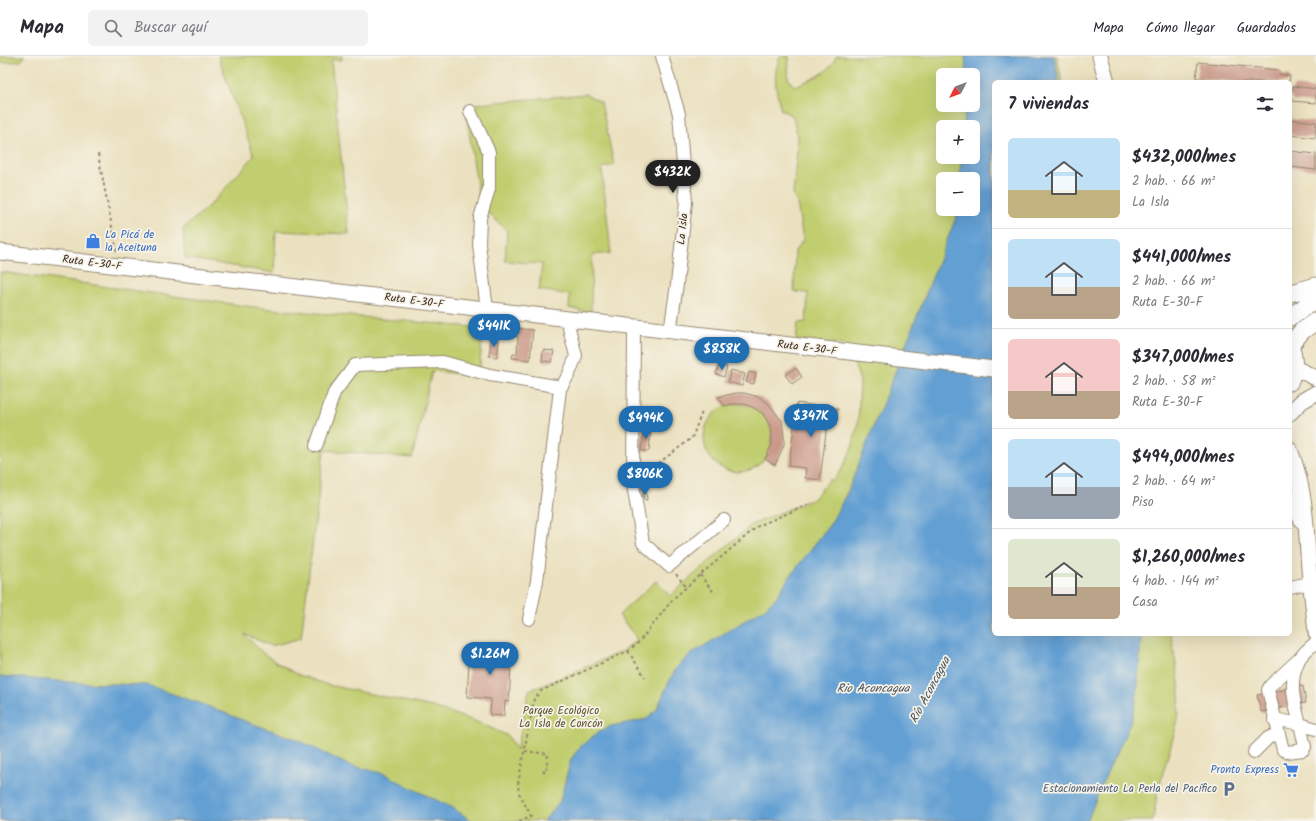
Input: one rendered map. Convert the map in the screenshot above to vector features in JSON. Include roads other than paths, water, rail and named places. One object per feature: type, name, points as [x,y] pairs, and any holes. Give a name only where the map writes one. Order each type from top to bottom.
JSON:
[{"type":"highway","points":[[1292,292],[1316,286]]},
{"type":"highway","points":[[1292,316],[1316,299]]},
{"type":"highway","points":[[1292,341],[1302,331],[1316,321]]},
{"type":"main road","points":[[1090,56],[1096,80]]},
{"type":"main road","points":[[1100,56],[1106,80]]},
{"type":"main road","name":"Ruta E-30-F","points":[[0,252],[992,370]]},
{"type":"main road","points":[[1292,345],[1295,354],[1295,368],[1292,378]]},
{"type":"main road","points":[[1295,368],[1316,378]]},
{"type":"main road","points":[[1292,388],[1316,390]]},
{"type":"main road","points":[[1292,411],[1302,400],[1316,394]]},
{"type":"main road","points":[[1292,455],[1297,469],[1305,505],[1310,583],[1316,633]]},
{"type":"main road","points":[[1292,484],[1305,505]]},
{"type":"main road","points":[[1292,501],[1307,532]]},
{"type":"street","name":"La Isla","points":[[662,56],[679,114],[686,202],[670,332]]},
{"type":"street","points":[[470,111],[489,152],[489,190],[480,218],[479,244],[487,310]]},
{"type":"street","points":[[529,619],[537,581],[560,387],[569,374],[576,356],[567,320]]},
{"type":"street","points":[[634,328],[633,481],[643,543],[669,566],[724,520]]},
{"type":"street","points":[[316,446],[334,392],[355,365],[443,362],[490,375],[560,387]]},
{"type":"street","points":[[1292,587],[1310,583]]},
{"type":"street","points":[[1299,659],[1293,676],[1293,696],[1305,747],[1302,750],[1284,752],[1274,719],[1268,690],[1270,686],[1316,642]]},
{"type":"street","points":[[1274,719],[1316,729]]},
{"type":"street","points":[[1254,752],[1268,738],[1278,733]]},
{"type":"water","name":"Rio Aconcagua","points":[[965,56],[1054,56],[1059,80],[992,80],[992,636],[1142,636],[1134,710],[1125,735],[1103,781],[1087,821],[543,821],[560,801],[571,759],[580,747],[597,733],[611,726],[647,719],[657,709],[677,667],[691,654],[765,608],[777,596],[788,579],[831,523],[848,491],[957,216],[980,216],[980,172],[960,172],[961,164],[980,164],[980,120],[964,120],[964,112],[980,112],[980,68],[966,68]]},
{"type":"water","points":[[0,676],[81,683],[147,685],[296,739],[348,765],[385,774],[453,808],[472,821],[0,821]]},
{"type":"place","name":"La Picá de la Aceituna","points":[[93,241]]},
{"type":"place","name":"Pronto Express","points":[[1291,770]]},
{"type":"place","name":"Estacionamiento La Perla del Pacífico","points":[[1229,789]]},
{"type":"water label","name":"Río Aconcagua","points":[[930,690]]},
{"type":"park label","name":"Parque Ecológico La Isla de Concón","points":[[561,717]]}]
